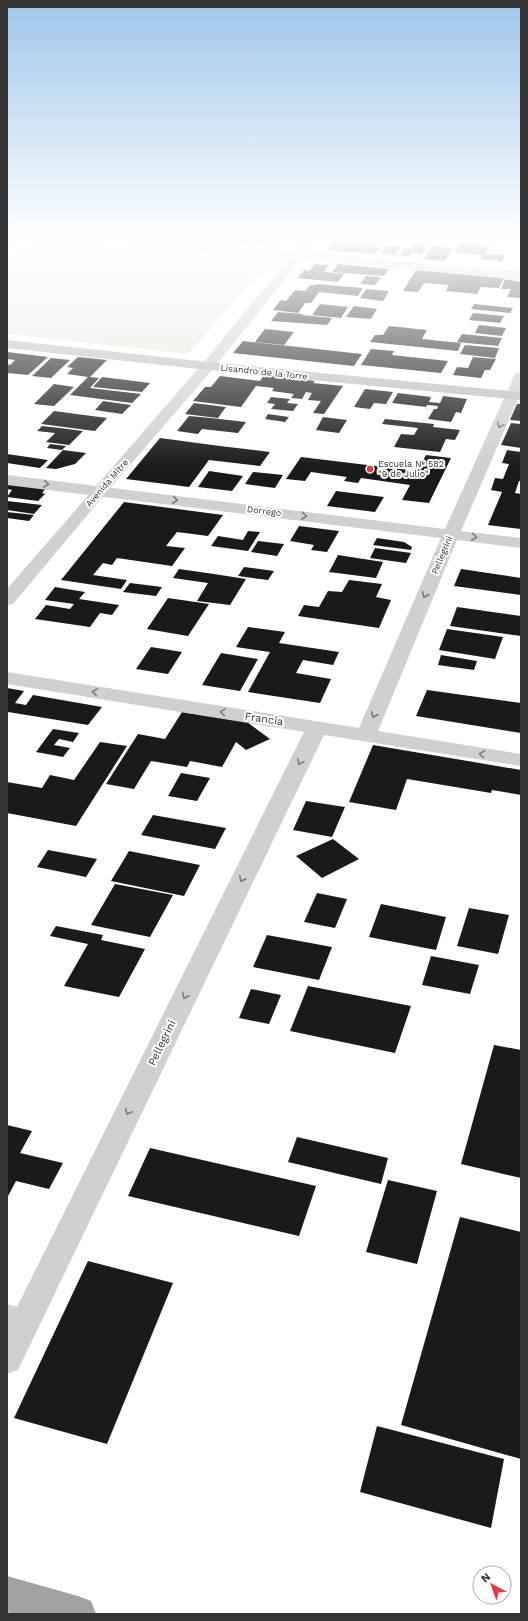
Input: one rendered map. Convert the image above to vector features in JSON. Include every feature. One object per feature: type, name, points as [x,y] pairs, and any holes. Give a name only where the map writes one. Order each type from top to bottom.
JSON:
[{"type":"highway","points":[[7,1594],[78,1614]]},
{"type":"main road","name":"Lisandro de la Torre","points":[[7,344],[208,366],[517,396]]},
{"type":"street","name":"Avenida Mitre","points":[[7,600],[99,491],[208,366],[249,316]]},
{"type":"street","name":"Pellegrini","points":[[366,735],[451,534],[517,396],[521,376]]},
{"type":"street","name":"Dorrego","points":[[7,480],[521,543]]},
{"type":"street","name":"Francia","points":[[7,678],[521,760]]},
{"type":"street","name":"Pellegrini","points":[[7,1360],[17,1316],[317,727]]},
{"type":"shaded area","points":[[7,316],[222,316],[188,354],[7,334]]},
{"type":"building","points":[[275,316],[308,316],[332,318],[327,325],[271,321]]},
{"type":"building","points":[[318,316],[342,316],[341,318]]},
{"type":"building","points":[[347,316],[373,316],[371,319],[346,317]]},
{"type":"building","points":[[471,316],[504,316],[500,323],[469,320]]},
{"type":"building","points":[[479,325],[506,328],[502,336],[475,333]]},
{"type":"building","points":[[389,326],[427,330],[422,339],[461,343],[458,351],[370,342],[375,335],[383,335]]},
{"type":"building","points":[[265,329],[294,332],[284,345],[255,342]]},
{"type":"building","points":[[462,334],[502,338],[498,346],[457,342]]},
{"type":"building","points":[[243,341],[362,354],[354,366],[233,353]]},
{"type":"building","points":[[465,345],[499,348],[495,358],[460,354]]},
{"type":"building","points":[[371,349],[394,351],[392,355],[448,361],[441,373],[361,365]]},
{"type":"building","points":[[7,352],[48,357],[28,375],[7,373],[7,364],[10,365],[15,360],[7,359]]},
{"type":"building","points":[[78,357],[107,360],[90,377],[99,378],[90,388],[141,394],[132,403],[70,395],[88,377],[67,374],[73,368],[67,367]]},
{"type":"building","points":[[473,357],[496,359],[490,370],[485,370],[481,378],[453,375],[457,367],[468,368]]},
{"type":"building","points":[[51,358],[70,360],[51,378],[32,376]]},
{"type":"building","points":[[264,375],[343,386],[324,414],[313,413],[321,401],[308,400],[312,393],[306,392],[302,399],[291,398],[294,394],[272,391],[274,388],[256,386],[241,407],[193,401],[205,387],[211,387],[220,376],[260,381]]},
{"type":"building","points":[[102,377],[150,383],[142,392],[93,387]]},
{"type":"building","points":[[54,384],[74,387],[54,406],[34,404]]},
{"type":"building","points":[[365,389],[393,392],[386,404],[374,403],[370,409],[354,407]]},
{"type":"building","points":[[398,393],[431,397],[429,402],[440,403],[443,396],[467,399],[461,413],[456,412],[451,422],[428,419],[434,409],[437,409],[438,406],[427,405],[426,407],[392,403]]},
{"type":"building","points":[[271,397],[290,399],[287,403],[298,404],[293,411],[271,409],[275,404],[267,403]]},
{"type":"building","points":[[103,401],[131,405],[122,414],[95,410]]},
{"type":"building","points":[[194,403],[226,407],[218,418],[185,414]]},
{"type":"building","points":[[517,404],[521,404],[521,421],[510,420]]},
{"type":"building","points":[[54,411],[107,418],[95,431],[41,424]]},
{"type":"building","points":[[268,414],[289,417],[285,422],[265,419]]},
{"type":"building","points":[[189,416],[246,422],[238,433],[202,429],[198,434],[177,431]]},
{"type":"building","points":[[323,417],[347,420],[339,433],[316,430]]},
{"type":"building","points":[[385,419],[434,424],[433,427],[460,430],[455,440],[446,439],[440,452],[394,447],[401,434],[414,435],[418,428],[382,424]]},
{"type":"building","points":[[511,423],[521,424],[521,448],[501,445]]},
{"type":"building","points":[[42,426],[83,431],[69,445],[46,442],[55,433],[37,431]]},
{"type":"building","points":[[160,438],[270,452],[260,466],[209,460],[189,487],[126,479]]},
{"type":"building","points":[[50,444],[66,446],[62,450],[47,448]]},
{"type":"building","points":[[63,450],[86,453],[75,464],[56,469],[46,468]]},
{"type":"building","points":[[507,450],[521,452],[521,481],[519,481],[515,493],[521,494],[521,529],[488,525],[502,492],[491,490],[495,478],[503,479],[509,464],[502,463]]},
{"type":"building","points":[[7,454],[48,460],[40,468],[7,463]]},
{"type":"building","points":[[426,455],[451,458],[429,503],[402,500],[410,485],[361,478],[358,483],[344,481],[347,477],[311,472],[305,481],[286,479],[301,457],[417,471]]},
{"type":"building","points":[[209,471],[243,476],[232,491],[198,487]]},
{"type":"building","points":[[253,472],[283,475],[275,488],[245,484]]},
{"type":"building","points":[[7,483],[46,488],[42,493],[45,494],[38,501],[7,497],[12,490],[7,489]]},
{"type":"building","points":[[336,491],[384,497],[375,512],[327,506]]},
{"type":"building","points":[[7,501],[42,505],[34,514],[7,510]]},
{"type":"building","points":[[124,502],[223,515],[208,536],[177,532],[166,546],[185,548],[172,566],[117,558],[112,565],[103,563],[93,575],[127,580],[121,589],[61,580]]},
{"type":"building","points":[[7,512],[34,515],[29,521],[7,518]]},
{"type":"building","points":[[299,526],[339,531],[327,552],[311,550],[314,545],[290,541]]},
{"type":"building","points":[[248,531],[260,532],[248,551],[211,546],[218,536],[243,540]]},
{"type":"building","points":[[377,538],[404,542],[412,547],[411,550],[373,545]]},
{"type":"building","points":[[258,541],[284,544],[277,556],[251,552]]},
{"type":"building","points":[[375,548],[411,553],[406,563],[370,558]]},
{"type":"building","points":[[338,555],[383,562],[376,578],[329,572]]},
{"type":"building","points":[[244,567],[274,571],[268,580],[238,576]]},
{"type":"building","points":[[179,569],[246,579],[230,605],[197,601],[208,583],[173,578]]},
{"type":"building","points":[[461,569],[521,578],[521,595],[454,586]]},
{"type":"building","points":[[349,580],[382,584],[376,597],[391,600],[379,628],[298,616],[304,605],[319,607],[328,591],[342,592]]},
{"type":"building","points":[[130,583],[162,587],[156,596],[123,592]]},
{"type":"building","points":[[55,587],[85,592],[79,599],[119,605],[112,615],[100,613],[90,627],[35,619],[46,605],[70,609],[74,604],[45,600]]},
{"type":"building","points":[[168,598],[209,604],[188,636],[147,629]]},
{"type":"building","points":[[457,607],[521,616],[521,636],[450,626]]},
{"type":"building","points":[[248,627],[285,632],[279,643],[339,652],[333,665],[303,660],[296,673],[331,679],[320,703],[248,692],[270,652],[236,647]]},
{"type":"building","points":[[447,629],[503,637],[495,659],[439,650]]},
{"type":"building","points":[[151,647],[182,652],[168,674],[136,669]]},
{"type":"building","points":[[221,653],[258,659],[240,691],[202,685]]},
{"type":"building","points":[[441,655],[477,661],[474,670],[438,665]]},
{"type":"building","points":[[7,688],[24,691],[15,703],[26,705],[33,695],[102,707],[88,725],[7,713]]},
{"type":"building","points":[[427,690],[521,703],[521,733],[416,716]]},
{"type":"building","points":[[182,712],[247,722],[270,739],[246,750],[236,742],[222,767],[190,761],[187,767],[151,761],[134,789],[106,784],[138,734],[165,739]]},
{"type":"building","points":[[53,729],[79,733],[73,742],[59,739],[54,745],[70,748],[63,757],[36,752]]},
{"type":"building","points":[[100,742],[127,746],[76,826],[7,813],[7,782],[42,788],[50,775],[74,780]]},
{"type":"building","points":[[373,745],[521,770],[521,795],[492,790],[491,793],[407,779],[396,810],[349,802]]},
{"type":"building","points":[[181,773],[210,778],[197,801],[168,796]]},
{"type":"building","points":[[306,801],[345,807],[332,837],[293,830]]},
{"type":"building","points":[[153,815],[226,828],[215,849],[141,835]]},
{"type":"building","points":[[333,839],[359,859],[322,878],[296,856]]},
{"type":"building","points":[[48,850],[97,859],[86,877],[37,867]]},
{"type":"building","points":[[129,851],[200,865],[184,896],[111,881]]},
{"type":"building","points":[[115,884],[173,895],[150,937],[91,925]]},
{"type":"building","points":[[317,893],[347,899],[335,928],[304,922]]},
{"type":"building","points":[[381,904],[446,917],[436,950],[369,937]]},
{"type":"building","points":[[469,908],[509,915],[498,954],[457,946]]},
{"type":"building","points":[[56,926],[103,935],[101,940],[145,949],[119,997],[64,986],[88,944],[50,936]]},
{"type":"building","points":[[267,935],[332,947],[319,980],[253,967]]},
{"type":"building","points":[[431,956],[479,965],[470,994],[422,985]]},
{"type":"building","points":[[308,986],[411,1006],[395,1053],[290,1031]]},
{"type":"building","points":[[251,989],[281,995],[269,1024],[239,1018]]},
{"type":"building","points":[[494,1045],[521,1050],[521,1178],[461,1164]]},
{"type":"building","points":[[7,1125],[32,1131],[20,1153],[63,1163],[49,1189],[16,1181],[7,1198]]},
{"type":"building","points":[[297,1137],[388,1158],[381,1184],[288,1162]]},
{"type":"building","points":[[150,1148],[316,1186],[299,1236],[128,1196]]},
{"type":"building","points":[[388,1180],[437,1191],[417,1264],[366,1252]]},
{"type":"building","points":[[460,1217],[521,1232],[521,1459],[401,1425]]},
{"type":"building","points":[[88,1261],[173,1283],[107,1444],[14,1418]]},
{"type":"building","points":[[377,1426],[504,1459],[491,1528],[360,1492]]},
{"type":"place","name":"Escuela Nº 582 \"9 de Julio\"","points":[[370,469]]}]
